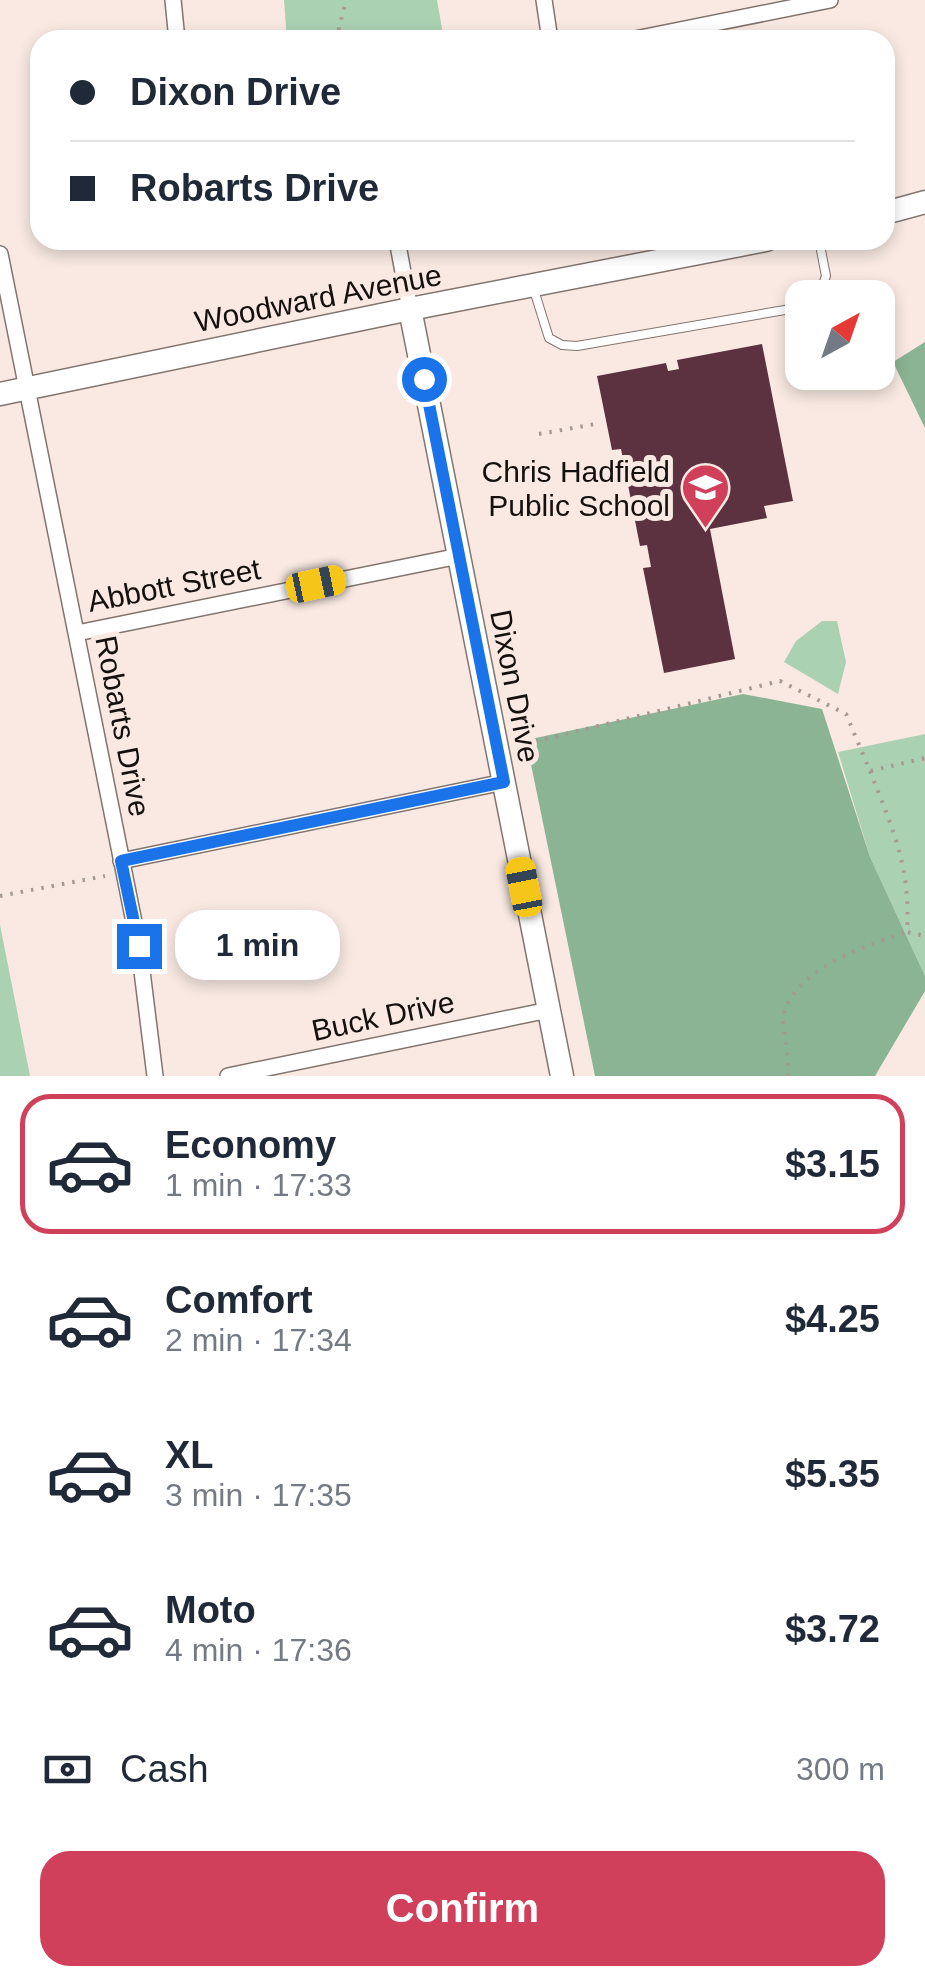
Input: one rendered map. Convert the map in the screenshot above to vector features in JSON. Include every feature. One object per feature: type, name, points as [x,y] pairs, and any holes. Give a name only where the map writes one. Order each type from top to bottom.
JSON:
[{"type":"street","points":[[173,0],[176,30]]},
{"type":"street","points":[[544,0],[548,30]]},
{"type":"street","points":[[680,30],[830,0]]},
{"type":"street","points":[[895,210],[925,202]]},
{"type":"street","points":[[398,250],[410,308]]},
{"type":"street","name":"Woodward Avenue","points":[[0,394],[410,308],[717,250]]},
{"type":"street","name":"Robarts Drive","points":[[0,254],[139,946],[155,1076]]},
{"type":"street","name":"Dixon Drive","points":[[410,308],[562,1076]]},
{"type":"street","name":"Abbott Street","points":[[76,633],[459,556]]},
{"type":"street","points":[[121,861],[504,782]]},
{"type":"street","name":"Buck Drive","points":[[228,1076],[549,1010]]},
{"type":"lane","points":[[821,250],[825,280]]},
{"type":"lane","points":[[532,288],[549,338],[562,346],[785,310]]},
{"type":"path","points":[[338,30],[346,0]]},
{"type":"path","points":[[539,434],[601,423]]},
{"type":"path","points":[[526,744],[780,682],[846,714],[904,859],[909,896],[907,932]]},
{"type":"path","points":[[870,771],[925,758]]},
{"type":"path","points":[[0,896],[105,876]]},
{"type":"path","points":[[788,1076],[790,1056],[782,1017],[792,994],[818,971],[861,948],[907,932],[925,936]]},
{"type":"green space","points":[[284,0],[437,0],[442,30],[286,30]]},
{"type":"green space","points":[[925,342],[925,428],[895,366],[895,361]]},
{"type":"green space","points":[[822,621],[837,621],[846,662],[838,694],[784,662],[796,641]]},
{"type":"green space","points":[[743,694],[822,709],[870,857],[925,976],[925,991],[875,1076],[595,1076],[526,740]]},
{"type":"green space","points":[[925,734],[925,976],[870,857],[838,752]]},
{"type":"green space","points":[[0,925],[30,1076],[0,1076]]},
{"type":"building","points":[[762,344],[793,501],[764,506],[767,518],[710,529],[735,659],[664,673],[643,568],[651,567],[647,545],[640,546],[621,449],[612,450],[597,376],[666,363],[668,371],[679,369],[677,360]]},
{"type":"place","name":"Chris Hadfield Public School","points":[[705,530]]},
{"type":"route","points":[[139,946],[121,861],[504,782],[424,379]]}]
